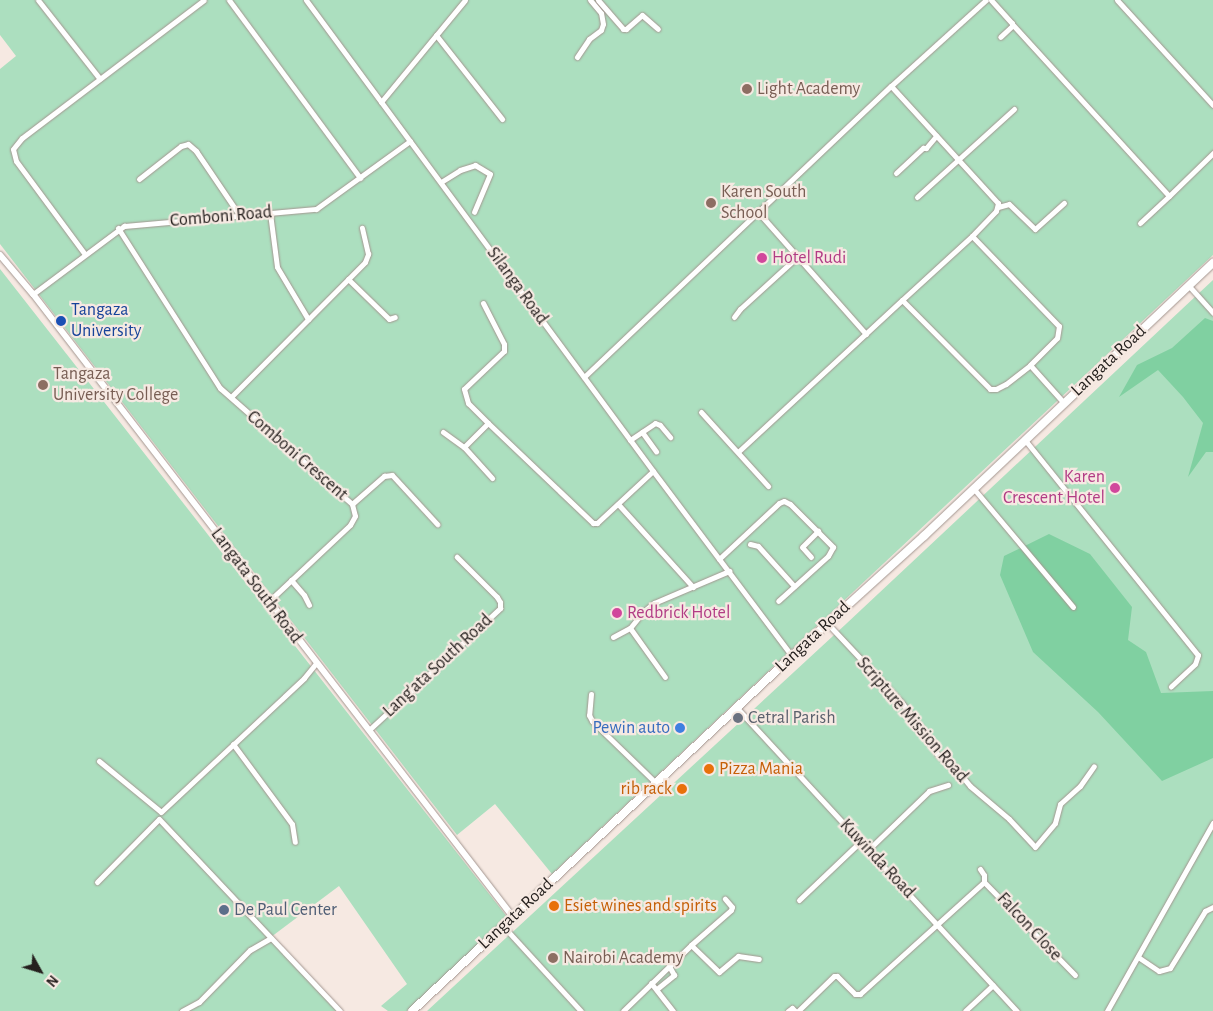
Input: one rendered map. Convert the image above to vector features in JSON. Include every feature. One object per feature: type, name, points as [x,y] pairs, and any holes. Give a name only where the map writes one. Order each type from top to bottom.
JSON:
[{"type":"main road","name":"Langata Road","points":[[412,1011],[827,623],[974,489],[1213,264]]},
{"type":"street","points":[[38,0],[100,79]]},
{"type":"street","points":[[84,253],[16,161],[13,152],[22,138],[204,0]]},
{"type":"street","points":[[229,0],[360,178]]},
{"type":"street","points":[[381,102],[465,0]]},
{"type":"street","points":[[577,57],[589,39],[599,32],[603,24],[601,13],[590,0]]},
{"type":"street","points":[[598,0],[623,29],[626,29],[642,15],[658,29]]},
{"type":"street","points":[[584,377],[891,86],[986,0]]},
{"type":"street","points":[[991,0],[1169,196]]},
{"type":"street","points":[[1117,0],[1213,105]]},
{"type":"street","name":"Silanga Road","points":[[308,1],[630,440],[792,656]]},
{"type":"street","points":[[1000,37],[1013,25]]},
{"type":"street","points":[[436,34],[502,119]]},
{"type":"street","points":[[891,86],[996,201],[998,207]]},
{"type":"street","points":[[917,197],[1014,110]]},
{"type":"street","points":[[896,173],[923,148],[926,148],[936,136]]},
{"type":"street","name":"Comboni Road","points":[[33,294],[118,228],[133,224],[316,209],[410,141]]},
{"type":"street","points":[[139,179],[181,146],[188,144],[201,159],[240,216]]},
{"type":"street","points":[[1140,223],[1213,153]]},
{"type":"street","points":[[441,182],[460,170],[475,165],[490,174],[474,212]]},
{"type":"street","points":[[739,451],[972,236],[998,207],[1009,204],[1035,229],[1064,203]]},
{"type":"street","points":[[758,212],[866,334]]},
{"type":"street","points":[[270,213],[278,269],[308,319]]},
{"type":"street","name":"Comboni Crescent","points":[[118,228],[220,388],[352,504],[355,516],[350,525],[268,602]]},
{"type":"street","points":[[231,398],[368,257],[362,228]]},
{"type":"street","points":[[902,300],[990,389],[996,389],[1006,384],[1030,365],[1056,338],[1060,332],[1059,326],[972,236]]},
{"type":"street","name":"Langata South Road","points":[[0,254],[33,294],[268,602],[370,729],[512,917]]},
{"type":"street","points":[[734,317],[740,309],[797,257]]},
{"type":"street","points":[[348,279],[390,319],[395,317]]},
{"type":"street","points":[[1189,286],[1213,313]]},
{"type":"street","points":[[483,303],[504,344],[504,351],[464,389],[468,403],[488,423],[590,522],[597,523],[653,471]]},
{"type":"street","points":[[1030,365],[1064,403]]},
{"type":"street","points":[[701,412],[739,451],[768,486]]},
{"type":"street","points":[[464,447],[488,423]]},
{"type":"street","points":[[630,440],[657,423],[670,437]]},
{"type":"street","points":[[443,432],[464,447],[492,478]]},
{"type":"street","points":[[642,432],[656,451]]},
{"type":"street","points":[[1025,440],[1198,655],[1195,664],[1171,686]]},
{"type":"street","points":[[352,504],[384,476],[392,475],[437,524]]},
{"type":"street","points":[[974,489],[1073,607]]},
{"type":"street","points":[[720,559],[782,502],[790,504],[832,544],[832,552],[778,601]]},
{"type":"street","points":[[618,504],[693,587]]},
{"type":"street","points":[[811,557],[802,547],[818,531]]},
{"type":"street","points":[[750,544],[758,546],[794,586]]},
{"type":"street","name":"Lang'ata South Road","points":[[370,729],[500,608],[497,596],[457,557]]},
{"type":"street","points":[[613,637],[630,628],[644,611],[654,603],[728,571]]},
{"type":"street","points":[[291,580],[304,594],[308,605]]},
{"type":"street","name":"Scripture Mission Road","points":[[827,623],[902,703],[928,737],[937,754],[955,768],[970,786],[1009,819],[1035,847],[1055,822],[1060,804],[1080,786],[1094,766]]},
{"type":"street","points":[[630,628],[665,677]]},
{"type":"street","points":[[99,761],[161,812],[304,678],[316,663]]},
{"type":"street","points":[[591,694],[590,715],[592,721],[656,783]]},
{"type":"street","name":"Kuwinda Road","points":[[737,708],[1017,1011]]},
{"type":"street","points":[[233,744],[292,824],[295,842]]},
{"type":"street","points":[[868,850],[929,791],[948,785]]},
{"type":"street","points":[[97,882],[159,819],[340,1011]]},
{"type":"street","points":[[1107,1011],[1213,823]]},
{"type":"street","points":[[799,900],[860,842]]},
{"type":"street","points":[[980,869],[984,882]]},
{"type":"street","name":"Falcon Close","points":[[797,1011],[834,976],[837,976],[855,994],[860,994],[984,882],[1074,975]]},
{"type":"street","points":[[623,1011],[691,945],[731,910],[732,907],[725,899]]},
{"type":"street","points":[[1138,957],[1159,970],[1170,968],[1205,911],[1213,907]]},
{"type":"street","points":[[503,926],[581,1011]]},
{"type":"street","points":[[182,1011],[200,1002],[250,950],[271,938]]},
{"type":"street","points":[[691,945],[719,972],[738,956],[759,959]]},
{"type":"street","points":[[658,988],[674,975],[669,966]]},
{"type":"street","points":[[651,983],[673,1011]]},
{"type":"street","points":[[965,1011],[993,985]]},
{"type":"street","points":[[788,1011],[792,1008],[797,1011]]},
{"type":"green space","points":[[0,0],[1213,0],[1213,255],[552,874],[495,804],[457,835],[0,244],[0,69],[16,56],[0,35]]},
{"type":"green space","points":[[0,269],[508,918],[413,1011],[388,1011],[381,1006],[407,984],[339,886],[271,937],[340,1011],[0,1011]]},
{"type":"green space","points":[[1213,280],[1213,1011],[427,1011],[846,624]]},
{"type":"green space","points":[[1205,318],[1213,321],[1213,452],[1206,452],[1188,477],[1203,423],[1183,397],[1158,370],[1119,397],[1137,365],[1172,348]]},
{"type":"green space","points":[[1049,534],[1090,554],[1132,607],[1128,640],[1146,652],[1161,693],[1213,691],[1213,758],[1162,781],[1098,712],[1033,652],[1000,575],[1004,556]]},
{"type":"place","name":"Light Academy","points":[[747,89]]},
{"type":"place","name":"Karen South School","points":[[711,203]]},
{"type":"place","name":"Hotel Rudi","points":[[762,258]]},
{"type":"place","name":"Tangaza University","points":[[61,321]]},
{"type":"place","name":"Tangaza University College","points":[[43,385]]},
{"type":"place","name":"Karen Crescent Hotel","points":[[1115,488]]},
{"type":"place","name":"Redbrick Hotel","points":[[617,613]]},
{"type":"place","name":"Cetral Parish","points":[[738,718]]},
{"type":"place","name":"Pewin auto","points":[[680,728]]},
{"type":"place","name":"Pizza Mania","points":[[709,769]]},
{"type":"place","name":"rib rack","points":[[682,789]]},
{"type":"place","name":"Esiet wines and spirits","points":[[554,906]]},
{"type":"place","name":"De Paul Center","points":[[224,910]]},
{"type":"place","name":"Nairobi Academy","points":[[553,958]]}]
